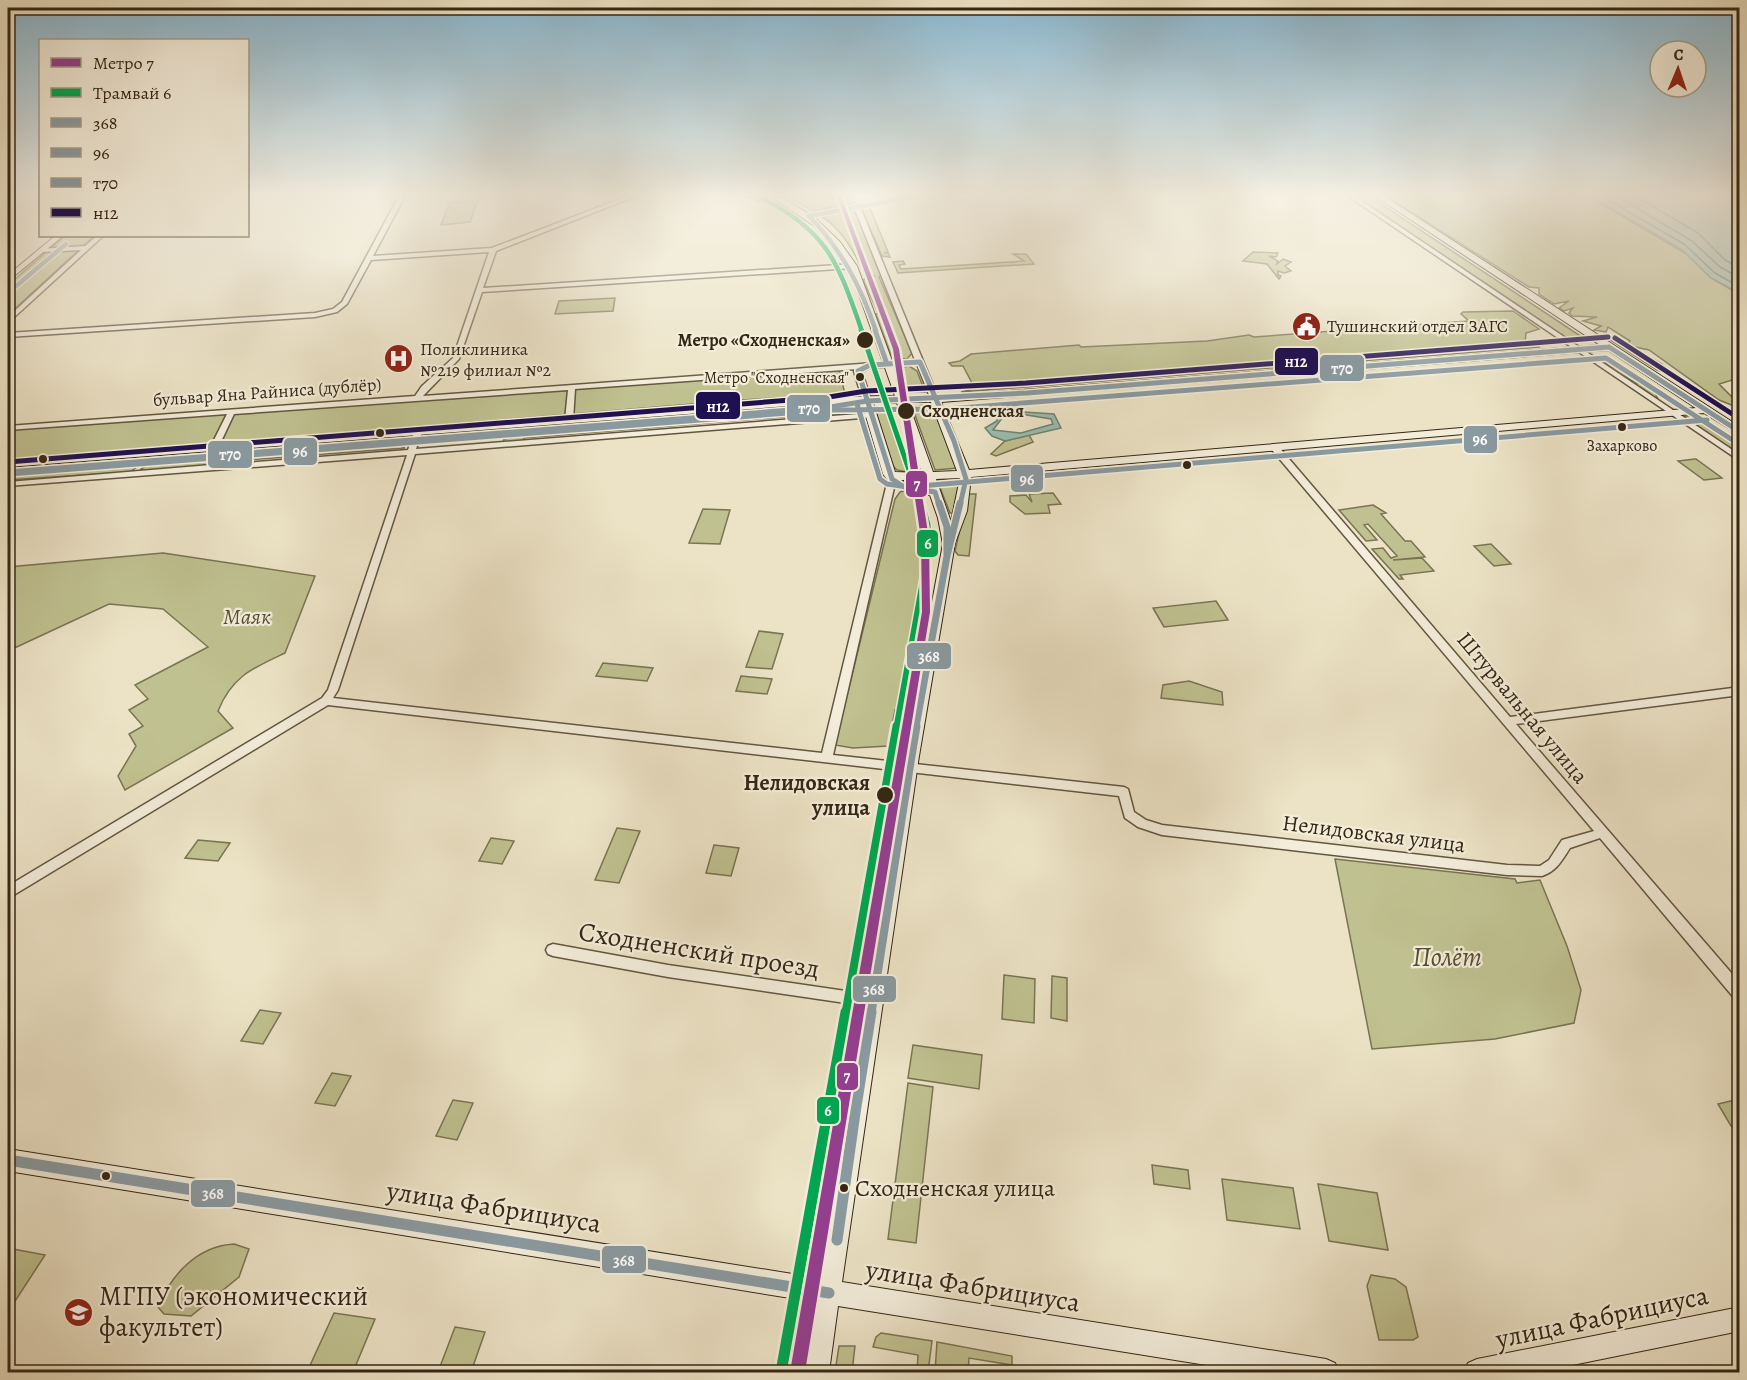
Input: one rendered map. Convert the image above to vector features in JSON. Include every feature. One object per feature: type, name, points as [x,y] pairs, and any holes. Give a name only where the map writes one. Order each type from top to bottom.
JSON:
[{"type":"main road","points":[[8,279],[30,260]]},
{"type":"main road","points":[[849,260],[935,492],[947,528],[949,544]]},
{"type":"main road","points":[[1478,260],[1740,432]]},
{"type":"main road","points":[[417,436],[569,420],[827,400],[935,400],[1610,347]]},
{"type":"main road","points":[[816,1372],[909,767],[949,544],[961,511],[966,474],[935,400]]},
{"type":"main road","points":[[867,401],[890,476],[904,487],[935,492]]},
{"type":"main road","points":[[8,464],[830,407],[867,401]]},
{"type":"main road","points":[[890,476],[929,477],[1706,410]]},
{"type":"main road","points":[[8,472],[143,461],[218,451]]},
{"type":"main road","name":"улица Фабрициуса","points":[[8,1160],[1326,1372]]},
{"type":"main road","name":"улица Фабрициуса","points":[[1477,1372],[1740,1319]]},
{"type":"street","points":[[8,320],[73,260]]},
{"type":"street","points":[[8,335],[322,314],[335,311],[345,303],[368,260]]},
{"type":"street","points":[[418,397],[424,388],[456,359],[489,260]]},
{"type":"street","points":[[881,260],[935,400]]},
{"type":"street","points":[[1446,260],[1740,459]]},
{"type":"street","points":[[479,290],[853,266]]},
{"type":"street","name":"бульвар Яна Райниса (дублёр)","points":[[8,428],[920,362]]},
{"type":"street","points":[[867,401],[859,369],[870,365]]},
{"type":"street","points":[[840,366],[853,369],[859,374]]},
{"type":"street","points":[[569,420],[572,386]]},
{"type":"street","points":[[215,466],[232,411]]},
{"type":"street","points":[[8,483],[871,415]]},
{"type":"street","points":[[8,892],[326,701],[333,690],[417,436]]},
{"type":"street","name":"Штурвальная улица","points":[[1275,448],[1740,994]]},
{"type":"street","points":[[135,473],[143,461]]},
{"type":"street","points":[[826,759],[870,579],[890,476]]},
{"type":"street","points":[[1507,721],[1740,692]]},
{"type":"street","name":"Нелидовская улица","points":[[326,701],[1124,792],[1129,815],[1142,824],[1162,830],[1507,870],[1542,871],[1553,864],[1566,844],[1602,833]]},
{"type":"street","name":"Сходненский проезд","points":[[554,950],[674,972],[873,1001]]},
{"type":"green space","points":[[37,260],[67,260],[8,315],[8,285]]},
{"type":"green space","points":[[857,260],[882,260],[884,275],[879,277],[912,353],[907,359],[892,358],[876,314],[878,313],[863,280],[875,276],[865,275]]},
{"type":"green space","points":[[1031,260],[1034,264],[898,273],[893,262],[903,261],[905,264],[899,265],[901,269]]},
{"type":"green space","points":[[1277,260],[1276,265],[1281,260],[1287,260],[1291,262],[1285,266],[1291,271],[1284,273],[1278,271],[1278,275],[1281,276],[1279,279],[1267,264],[1243,261]]},
{"type":"green space","points":[[1449,260],[1466,260],[1585,339],[1568,341]]},
{"type":"green space","points":[[1487,260],[1694,260],[1711,278],[1739,294],[1740,370],[1737,371],[1739,378],[1719,384],[1731,396],[1739,399],[1739,406],[1719,400],[1649,350],[1630,346],[1662,364],[1668,373],[1657,370],[1609,339],[1628,343],[1630,341],[1608,327],[1606,332],[1594,330],[1601,326],[1583,321],[1597,317],[1572,316],[1569,313],[1573,308],[1564,311],[1559,308],[1569,301],[1554,304],[1539,294],[1539,288],[1529,287]]},
{"type":"green space","points":[[615,298],[613,311],[555,314],[559,301]]},
{"type":"green space","points":[[1513,311],[1539,329],[1526,333],[1525,343],[1540,347],[961,392],[970,390],[972,383],[963,366],[952,366],[949,363],[960,361],[971,354],[1079,345],[1081,347],[1207,341],[1249,335],[1254,337],[1469,321],[1461,314],[1463,312]]},
{"type":"green space","points":[[1600,359],[1650,383],[1659,401],[1640,387],[1633,386],[1637,384],[1613,371],[1616,371]]},
{"type":"green space","points":[[909,366],[917,371],[925,392],[904,391],[898,368]]},
{"type":"green space","points":[[839,369],[845,394],[742,400],[8,460],[8,430]]},
{"type":"green space","points":[[932,405],[958,468],[935,470],[912,407]]},
{"type":"green space","points":[[885,407],[907,472],[897,470],[893,466],[874,411]]},
{"type":"green space","points":[[847,408],[849,415],[820,417],[819,414],[812,415],[813,418],[808,415],[524,438],[523,441],[503,443],[504,439],[545,432]]},
{"type":"green space","points":[[1700,416],[1739,442],[1739,453],[1727,448],[1683,417]]},
{"type":"green space","points":[[1029,435],[1033,442],[996,456],[991,454],[1005,441]]},
{"type":"green space","points":[[394,444],[405,448],[221,462],[232,456]]},
{"type":"green space","points":[[209,458],[214,461],[205,466],[146,471],[141,469],[151,463]]},
{"type":"green space","points":[[1696,459],[1722,478],[1704,480],[1678,461]]},
{"type":"green space","points":[[132,465],[137,467],[130,472],[8,480],[8,475]]},
{"type":"green space","points":[[956,478],[960,480],[953,513],[950,513],[937,480]]},
{"type":"green space","points":[[912,489],[923,522],[926,549],[899,710],[895,710],[888,746],[853,748],[835,745],[895,499],[900,492]]},
{"type":"green space","points":[[1053,493],[1061,504],[1048,505],[1050,513],[1025,514],[1010,502],[1010,496],[1026,495],[1032,502],[1029,494]]},
{"type":"green space","points":[[968,494],[976,494],[969,556],[958,555],[955,551]]},
{"type":"green space","points":[[1373,505],[1386,513],[1381,514],[1405,541],[1411,541],[1425,557],[1393,560],[1422,558],[1434,571],[1400,575],[1403,579],[1399,579],[1372,549],[1383,548],[1391,558],[1397,556],[1368,524],[1364,525],[1377,540],[1366,541],[1339,510]]},
{"type":"green space","points":[[703,509],[730,510],[720,544],[689,543]]},
{"type":"green space","points":[[1491,544],[1511,564],[1494,566],[1474,546]]},
{"type":"green space","name":"Маяк","points":[[163,553],[315,576],[285,653],[245,674],[230,689],[224,699],[218,711],[233,728],[125,790],[118,776],[136,746],[129,734],[143,726],[129,710],[148,699],[135,685],[208,647],[163,609],[109,604],[8,651],[8,567]]},
{"type":"green space","points":[[1216,601],[1228,620],[1164,627],[1153,608]]},
{"type":"green space","points":[[759,631],[783,634],[772,669],[746,667]]},
{"type":"green space","points":[[603,663],[653,668],[647,681],[596,676]]},
{"type":"green space","points":[[741,676],[772,679],[767,694],[736,691]]},
{"type":"green space","points":[[1189,681],[1222,692],[1223,705],[1161,698],[1163,685]]},
{"type":"green space","points":[[617,828],[640,831],[619,883],[595,880]]},
{"type":"green space","points":[[491,838],[514,841],[502,864],[479,861]]},
{"type":"green space","points":[[198,840],[230,843],[218,861],[185,858]]},
{"type":"green space","points":[[714,845],[739,848],[731,876],[706,873]]},
{"type":"green space","name":"Полёт","points":[[1335,859],[1515,879],[1517,883],[1540,880],[1567,946],[1581,990],[1574,1023],[1495,1039],[1372,1049]]},
{"type":"green space","points":[[1004,975],[1035,979],[1034,1023],[1002,1019]]},
{"type":"green space","points":[[1052,976],[1067,978],[1067,1021],[1051,1018]]},
{"type":"green space","points":[[260,1010],[281,1013],[263,1044],[241,1041]]},
{"type":"green space","points":[[913,1045],[982,1055],[979,1089],[908,1078]]},
{"type":"green space","points":[[332,1073],[351,1076],[335,1106],[315,1103]]},
{"type":"green space","points":[[908,1083],[933,1087],[916,1243],[888,1239]]},
{"type":"green space","points":[[1740,1099],[1739,1131],[1731,1126],[1718,1104]]},
{"type":"green space","points":[[453,1100],[473,1103],[457,1140],[436,1136]]},
{"type":"green space","points":[[1152,1165],[1188,1170],[1190,1189],[1154,1184]]},
{"type":"green space","points":[[1222,1179],[1293,1188],[1300,1229],[1227,1220]]},
{"type":"green space","points":[[1318,1184],[1377,1193],[1388,1250],[1329,1241]]},
{"type":"green space","points":[[234,1244],[249,1249],[239,1277],[191,1316],[164,1314],[158,1307],[163,1295],[187,1264],[208,1250]]},
{"type":"green space","points":[[13,1249],[45,1255],[8,1312],[8,1257]]},
{"type":"green space","points":[[1371,1275],[1395,1279],[1406,1287],[1418,1337],[1413,1340],[1379,1340],[1367,1286]]},
{"type":"green space","points":[[334,1313],[375,1319],[353,1372],[307,1372]]},
{"type":"green space","points":[[455,1327],[485,1332],[471,1372],[438,1372]]},
{"type":"green space","points":[[881,1333],[932,1341],[928,1372],[917,1372],[918,1355],[873,1347],[876,1337]]},
{"type":"green space","points":[[937,1342],[1012,1356],[1012,1365],[969,1358],[968,1372],[935,1372]]},
{"type":"green space","points":[[839,1346],[855,1346],[852,1372],[835,1372]]},
{"type":"water","points":[[1693,260],[1739,260],[1739,293],[1711,278]]},
{"type":"water","points":[[1007,411],[1054,414],[1061,428],[1005,441],[992,436],[985,428],[997,421],[997,414]],"holes":[[[1015,413],[1051,419],[1053,424],[1021,433],[993,430],[1003,417]]]},
{"type":"metro line","name":"7","points":[[797,1372],[926,612],[925,539],[896,349],[863,260]]},
{"type":"tram line","name":"6","points":[[781,1372],[928,556],[927,525],[913,477],[839,267],[835,260]]},
{"type":"transit line","name":"96","points":[[15,287],[47,260]]},
{"type":"transit line","name":"368","points":[[845,260],[866,303],[887,364]]},
{"type":"transit line","name":"н12","points":[[8,462],[829,397],[866,391],[1026,383],[1608,337]]},
{"type":"transit line","name":"н12","points":[[1615,338],[1740,419]]},
{"type":"transit line","name":"т70","points":[[1609,347],[1740,432]]},
{"type":"transit line","name":"т70","points":[[8,472],[830,407],[867,401],[1027,393],[1609,347]]},
{"type":"transit line","name":"96","points":[[9,474],[827,410],[946,409],[1606,358],[1734,441]]},
{"type":"transit line","name":"368","points":[[920,362],[954,441],[966,479],[947,556],[947,527],[935,492],[904,487],[892,479],[858,371],[870,365],[920,362]]},
{"type":"transit line","name":"96","points":[[857,404],[880,479],[887,484],[908,487],[947,486],[1707,420]]},
{"type":"transit line","name":"368","points":[[911,756],[947,556]]},
{"type":"transit line","name":"368","points":[[911,756],[947,556]]},
{"type":"transit line","name":"368","points":[[894,865],[911,756]]},
{"type":"transit line","name":"368","points":[[894,865],[911,756]]},
{"type":"transit line","name":"368","points":[[855,1113],[894,865]]},
{"type":"transit line","name":"368","points":[[855,1113],[894,865]]},
{"type":"transit line","name":"368","points":[[837,1240],[855,1113]]},
{"type":"transit line","name":"368","points":[[837,1240],[855,1113]]},
{"type":"transit line","name":"368","points":[[8,1160],[829,1293]]},
{"type":"place","name":"Тушинский отдел ЗАГС","points":[[1306,326]]},
{"type":"place","name":"Метро «Сходненская»","points":[[865,340]]},
{"type":"place","name":"Поликлиника №219 филиал №2","points":[[399,359]]},
{"type":"place","name":"Метро \"Сходненская\"","points":[[860,377]]},
{"type":"place","name":"Сходненская","points":[[906,411]]},
{"type":"place","name":"Захарково","points":[[1622,427]]},
{"type":"place","name":"Нелидовская улица","points":[[885,795]]},
{"type":"place","name":"Сходненская улица","points":[[844,1188]]},
{"type":"place","name":"МГПУ (экономический факультет)","points":[[78,1312]]}]
